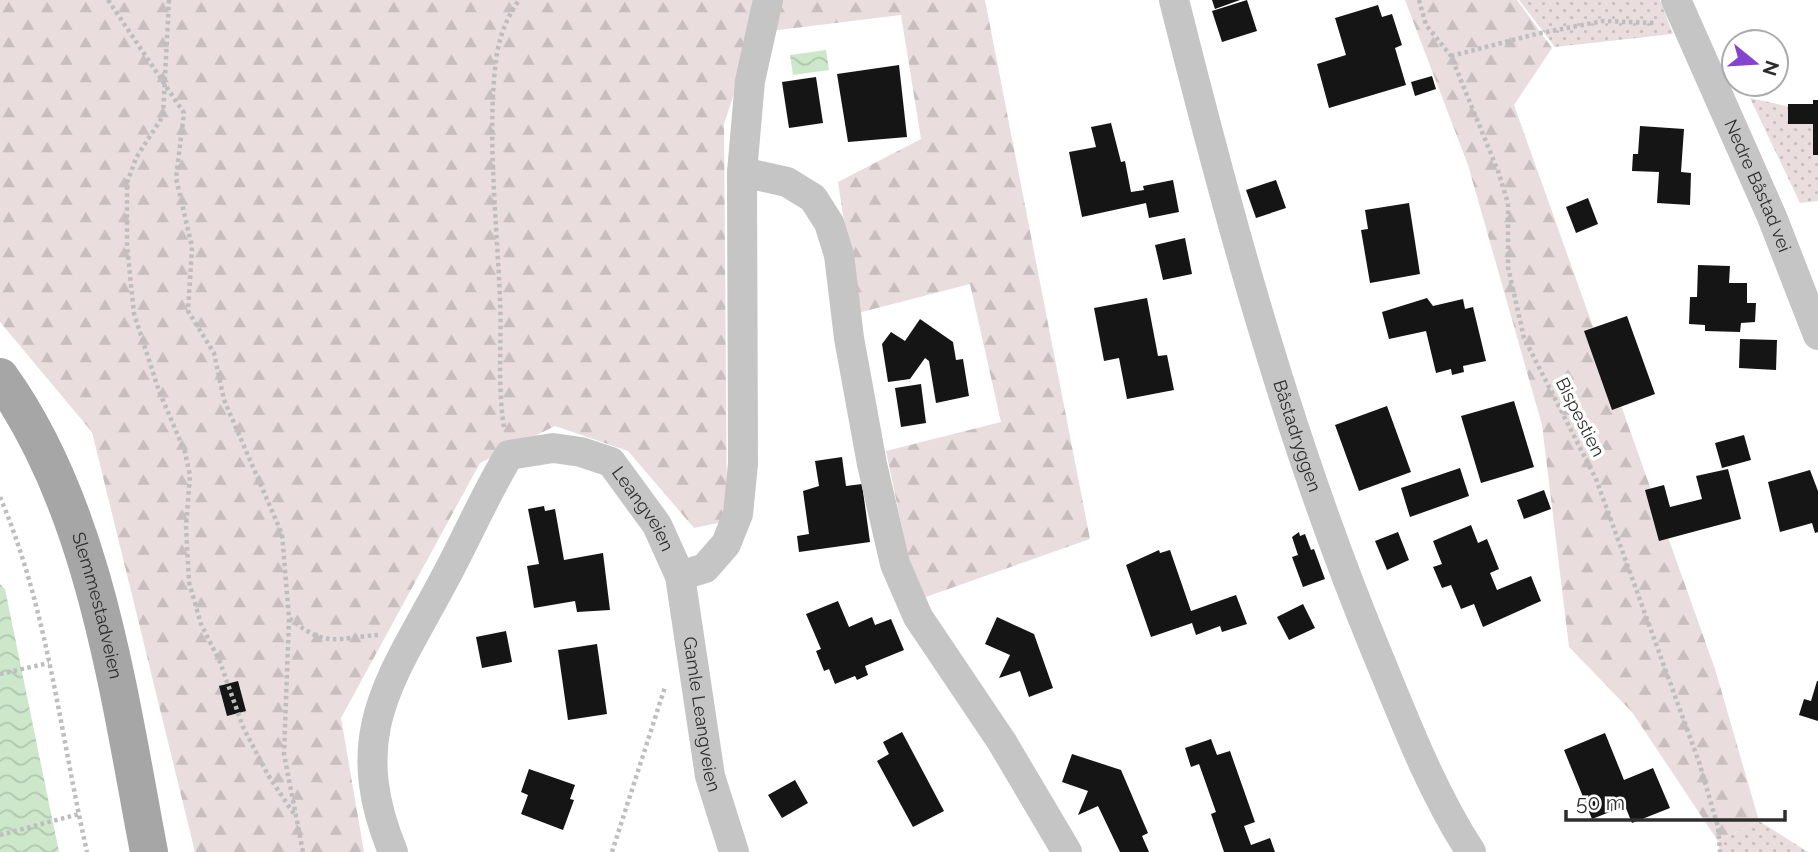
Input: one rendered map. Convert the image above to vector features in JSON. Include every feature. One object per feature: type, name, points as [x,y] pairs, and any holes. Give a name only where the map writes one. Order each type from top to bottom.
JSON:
[{"type":"main road","name":"Slemmestadveien","points":[[0,377],[50,460],[82,545],[121,707],[149,852]]},
{"type":"street","points":[[680,576],[705,568],[726,544],[738,514],[743,464],[742,172],[750,81],[768,0]]},
{"type":"street","name":"Båstadryggen","points":[[1174,0],[1214,159],[1291,422],[1331,537],[1405,719],[1451,820],[1471,852]]},
{"type":"street","name":"Nedre Båstad vei","points":[[1681,12],[1772,217],[1818,335]]},
{"type":"street","points":[[742,172],[788,182],[813,198],[829,223],[839,255],[849,338],[872,464],[895,564],[918,617],[1002,742],[1067,852]]},
{"type":"street","name":"Leangveien","points":[[509,455],[553,448],[581,452],[611,462],[657,525],[680,576]]},
{"type":"street","points":[[393,852],[374,793],[372,750],[380,703],[509,455]]},
{"type":"street","name":"Gamle Leangveien","points":[[680,576],[710,776],[734,852]]},
{"type":"path","points":[[108,0],[184,113],[176,178],[191,247],[188,311],[214,353],[224,400],[282,534],[289,618],[284,754],[303,852]]},
{"type":"path","points":[[169,0],[163,116],[136,158],[127,183],[127,245],[134,314],[159,391],[185,452],[190,476],[186,526],[189,582],[201,624],[220,662],[243,727],[268,775],[294,814]]},
{"type":"path","points":[[509,455],[499,397],[501,322],[494,128],[497,55],[504,23],[519,0]]},
{"type":"path","name":"Bispestien","points":[[1419,0],[1426,25],[1451,56],[1498,171],[1507,203],[1508,267],[1524,338],[1596,479],[1699,762],[1718,827],[1720,852]]},
{"type":"path","points":[[1451,56],[1603,20],[1681,12]]},
{"type":"path","points":[[0,497],[29,578],[87,852]]},
{"type":"path","points":[[289,618],[310,635],[334,641],[378,634],[410,641]]},
{"type":"path","points":[[612,852],[677,654],[691,650]]},
{"type":"path","points":[[0,674],[49,663]]},
{"type":"path","points":[[0,835],[79,814]]},
{"type":"green space","points":[[0,0],[985,0],[1090,539],[917,600],[886,451],[1001,422],[970,284],[858,313],[838,182],[921,139],[901,15],[754,33],[724,124],[727,521],[694,528],[628,451],[555,426],[480,463],[341,718],[364,852],[195,852],[92,432],[0,322]]},
{"type":"green space","points":[[1405,0],[1517,0],[1552,48],[1514,105],[1715,669],[1759,821],[1718,841],[1632,712],[1569,647],[1542,425],[1468,165]]},
{"type":"green space","points":[[1519,0],[1660,0],[1673,34],[1555,47]]},
{"type":"green space","points":[[1750,98],[1818,113],[1818,201],[1800,203]]},
{"type":"green space","points":[[1759,821],[1808,852],[1720,852],[1718,841]]},
{"type":"water","points":[[826,50],[829,70],[793,75],[790,55]]},
{"type":"water","points":[[0,584],[5,589],[59,852],[0,852]]},
{"type":"building","points":[[1212,0],[1240,0],[1215,9]]},
{"type":"building","points":[[1247,0],[1257,31],[1222,42],[1212,11]]},
{"type":"building","points":[[1378,5],[1382,17],[1392,14],[1402,45],[1395,48],[1406,85],[1329,108],[1317,64],[1346,55],[1335,18]]},
{"type":"building","points":[[899,65],[907,137],[848,142],[837,74]]},
{"type":"building","points":[[1432,76],[1436,89],[1415,96],[1411,82]]},
{"type":"building","points":[[816,77],[823,123],[789,128],[782,82]]},
{"type":"building","points":[[1813,100],[1818,100],[1818,155],[1813,155],[1813,124],[1788,124],[1788,104],[1813,104]]},
{"type":"building","points":[[1111,123],[1121,162],[1125,161],[1131,192],[1144,190],[1143,186],[1173,180],[1179,212],[1149,218],[1146,203],[1082,217],[1069,152],[1096,147],[1091,127]]},
{"type":"building","points":[[1640,126],[1684,129],[1681,172],[1691,173],[1690,205],[1657,203],[1659,172],[1632,171],[1633,154],[1638,154]]},
{"type":"building","points":[[1276,180],[1286,208],[1256,218],[1246,190]]},
{"type":"building","points":[[1588,198],[1598,224],[1576,233],[1566,207]]},
{"type":"building","points":[[1409,203],[1420,274],[1370,283],[1361,230],[1368,229],[1365,210]]},
{"type":"building","points":[[1185,238],[1192,274],[1163,280],[1155,245]]},
{"type":"building","points":[[1698,265],[1730,266],[1729,283],[1747,283],[1747,303],[1756,303],[1755,322],[1741,323],[1740,332],[1705,331],[1705,325],[1689,324],[1690,297],[1697,297]]},
{"type":"building","points":[[1147,298],[1158,356],[1167,355],[1174,390],[1127,399],[1119,358],[1104,361],[1094,308]]},
{"type":"building","points":[[1427,298],[1433,306],[1463,299],[1465,309],[1473,307],[1486,361],[1463,366],[1464,372],[1452,375],[1451,369],[1436,373],[1426,331],[1389,339],[1382,312]]},
{"type":"building","points":[[1627,316],[1655,394],[1612,410],[1584,331]]},
{"type":"building","points":[[920,319],[953,342],[956,360],[963,359],[969,396],[936,403],[929,361],[925,358],[910,379],[888,382],[882,344],[891,332],[905,341]]},
{"type":"building","points":[[1740,339],[1777,340],[1776,370],[1739,368]]},
{"type":"building","points":[[921,384],[926,423],[901,427],[895,388]]},
{"type":"building","points":[[1514,401],[1534,467],[1481,483],[1461,416]]},
{"type":"building","points":[[1387,406],[1411,472],[1359,491],[1335,425]]},
{"type":"building","points":[[1744,435],[1751,460],[1722,468],[1715,443]]},
{"type":"building","points":[[842,457],[846,486],[862,484],[870,542],[799,552],[797,536],[809,534],[803,491],[819,486],[815,461]]},
{"type":"building","points":[[1460,468],[1469,496],[1410,517],[1401,488]]},
{"type":"building","points":[[1728,469],[1741,519],[1659,541],[1645,490],[1664,485],[1670,507],[1702,499],[1696,476]]},
{"type":"building","points":[[1810,470],[1818,491],[1818,532],[1815,533],[1812,523],[1780,532],[1768,482]]},
{"type":"building","points":[[1544,490],[1551,509],[1524,519],[1517,500]]},
{"type":"building","points":[[544,506],[545,511],[555,509],[564,560],[603,553],[610,610],[577,612],[575,601],[534,608],[527,566],[539,564],[528,509]]},
{"type":"building","points":[[1471,525],[1478,543],[1487,539],[1499,569],[1490,573],[1497,590],[1531,576],[1541,601],[1483,627],[1474,604],[1461,609],[1451,585],[1442,588],[1433,567],[1442,564],[1433,541]]},
{"type":"building","points":[[1299,532],[1300,536],[1305,534],[1311,550],[1314,549],[1325,579],[1303,587],[1292,557],[1298,555],[1292,537]]},
{"type":"building","points":[[1398,532],[1409,560],[1387,570],[1375,541]]},
{"type":"building","points":[[1159,550],[1160,553],[1170,550],[1191,611],[1236,595],[1247,624],[1222,632],[1220,626],[1196,635],[1192,623],[1151,637],[1126,565]]},
{"type":"building","points":[[838,601],[849,627],[872,617],[875,625],[891,619],[904,650],[865,666],[868,675],[857,680],[855,676],[835,684],[829,669],[824,671],[816,651],[821,649],[806,614]]},
{"type":"building","points":[[1303,604],[1315,628],[1289,640],[1277,617]]},
{"type":"building","points":[[997,617],[1034,634],[1053,688],[1029,697],[1020,671],[999,678],[1010,655],[985,644]]},
{"type":"building","points":[[506,631],[512,662],[482,668],[476,637]]},
{"type":"building","points":[[597,644],[607,714],[568,720],[558,650]]},
{"type":"building","points":[[238,681],[246,711],[227,716],[219,686]]},
{"type":"building","points":[[1817,681],[1818,721],[1799,715],[1804,699],[1811,701]]},
{"type":"building","points":[[902,732],[944,811],[913,827],[877,761],[889,754],[883,742]]},
{"type":"building","points":[[1605,733],[1624,780],[1653,768],[1670,808],[1632,823],[1625,806],[1592,819],[1564,750]]},
{"type":"building","points":[[1211,739],[1217,755],[1230,751],[1255,822],[1244,826],[1251,845],[1270,838],[1275,852],[1224,852],[1211,814],[1216,812],[1199,764],[1191,767],[1185,748]]},
{"type":"building","points":[[1072,754],[1121,770],[1148,833],[1142,836],[1149,852],[1120,852],[1098,806],[1078,815],[1088,791],[1062,782]]},
{"type":"building","points":[[529,769],[575,785],[570,799],[574,800],[563,830],[521,814],[528,795],[521,792]]},
{"type":"building","points":[[795,780],[808,803],[782,818],[768,795]]}]
